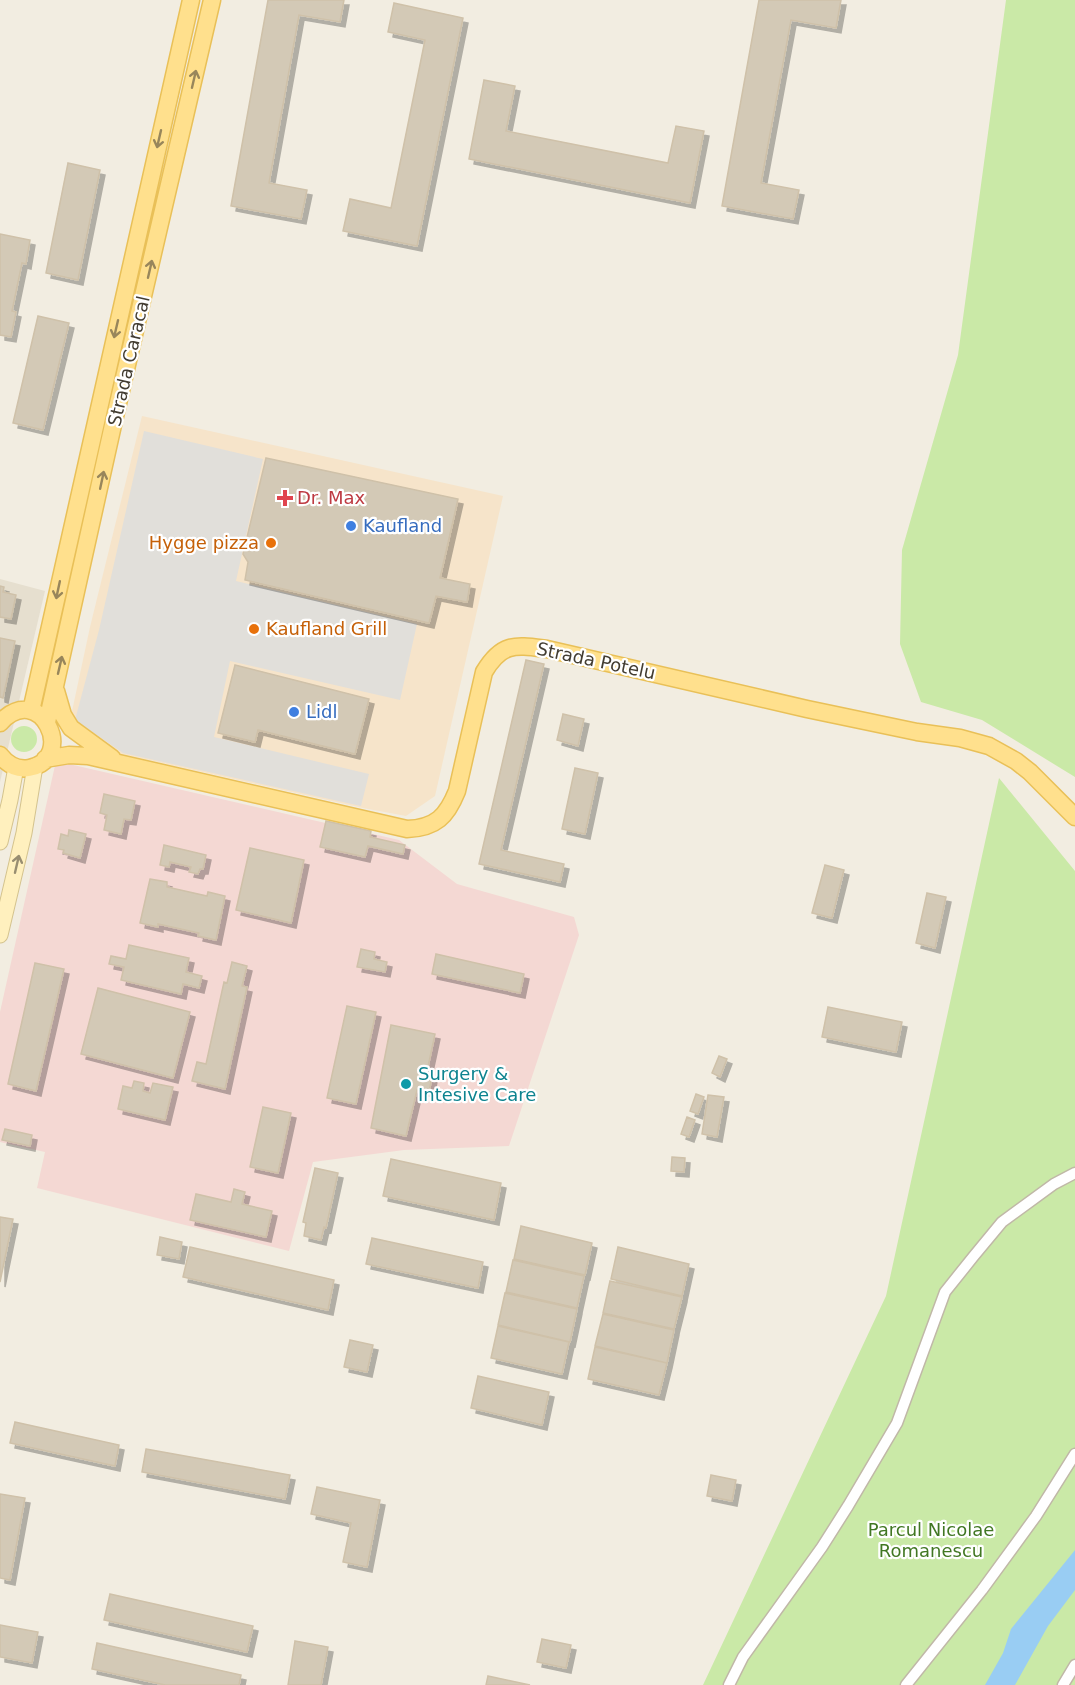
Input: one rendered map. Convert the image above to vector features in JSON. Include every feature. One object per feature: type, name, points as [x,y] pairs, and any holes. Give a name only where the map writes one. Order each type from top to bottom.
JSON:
[{"type":"main road","name":"Strada Caracal","points":[[32,711],[191,0]]},
{"type":"main road","name":"Strada Caracal","points":[[40,762],[52,747],[52,733],[49,725],[55,689],[212,0]]},
{"type":"main road","name":"Strada Potelu","points":[[16,767],[26,768],[69,755],[88,756],[407,829],[418,829],[441,819],[450,808],[458,791],[484,672],[492,658],[502,650],[512,647],[529,647],[547,649],[807,709],[917,732],[960,738],[989,746],[1030,772],[1075,817]]},
{"type":"main road","points":[[55,689],[63,715],[70,728],[113,761]]},
{"type":"main road","points":[[2,719],[18,711],[32,711]]},
{"type":"main road","name":"Strada Potelu","points":[[32,711],[43,717],[49,725],[69,740],[113,761]]},
{"type":"main road","points":[[0,755],[16,767],[0,842]]},
{"type":"main road","points":[[0,935],[40,762]]},
{"type":"main road","points":[[0,777],[10,800]]},
{"type":"street","points":[[729,1685],[744,1657],[848,1506],[897,1423],[945,1292],[1002,1222],[1054,1184],[1075,1173]]},
{"type":"street","points":[[906,1685],[989,1581],[1075,1454]]},
{"type":"street","points":[[1063,1685],[1075,1665]]},
{"type":"shaded area","points":[[142,416],[503,496],[435,796],[406,816],[363,808],[118,753],[71,716],[90,627]]},
{"type":"shaded area","points":[[144,431],[263,459],[236,581],[417,624],[400,700],[230,661],[214,737],[369,774],[361,806],[123,753],[75,720],[99,630]]},
{"type":"shaded area","points":[[0,579],[45,591],[0,782]]},
{"type":"shaded area","points":[[56,761],[399,840],[457,884],[574,917],[579,935],[509,1146],[404,1150],[313,1162],[289,1251],[37,1188],[45,1152],[0,1142],[0,1012]]},
{"type":"green space","points":[[1006,0],[1075,0],[1075,777],[982,720],[921,702],[900,644],[902,550],[958,355]]},
{"type":"green space","points":[[24,726],[33,730],[37,739],[33,748],[24,752],[15,748],[11,739],[15,730]]},
{"type":"green space","name":"Parcul Nicolae Romanescu","points":[[999,778],[1075,871],[1075,1685],[703,1685],[886,1296]]},
{"type":"water","points":[[1075,1550],[1075,1590],[1048,1626],[1015,1685],[985,1685],[1003,1653],[1011,1629]]},
{"type":"building","points":[[268,0],[344,0],[340,22],[299,15],[269,183],[307,190],[301,219],[231,206]]},
{"type":"building","points":[[759,0],[841,0],[836,28],[791,20],[761,183],[799,190],[793,219],[722,206]]},
{"type":"building","points":[[394,3],[463,18],[417,246],[343,231],[350,199],[391,208],[425,40],[388,32]]},
{"type":"building","points":[[484,80],[515,86],[506,131],[668,163],[676,126],[704,131],[690,203],[469,159]]},
{"type":"building","points":[[68,163],[100,170],[78,280],[46,273]]},
{"type":"building","points":[[0,234],[30,240],[26,264],[22,263],[12,311],[16,312],[11,337],[0,335]]},
{"type":"building","points":[[38,316],[69,323],[43,430],[13,423]]},
{"type":"building","name":"Kaufland","points":[[266,458],[458,499],[440,578],[470,584],[467,602],[436,596],[429,623],[245,580],[248,562],[243,554]]},
{"type":"building","points":[[0,586],[4,587],[3,592],[16,595],[11,619],[0,617]]},
{"type":"building","points":[[0,638],[15,641],[3,698],[0,697]]},
{"type":"building","points":[[526,660],[544,664],[501,850],[564,864],[560,882],[479,864]]},
{"type":"building","name":"Lidl","points":[[235,665],[369,699],[355,754],[258,730],[255,742],[218,733]]},
{"type":"building","points":[[563,714],[584,719],[578,746],[557,740]]},
{"type":"building","points":[[575,768],[598,773],[585,834],[562,829]]},
{"type":"building","points":[[104,794],[135,801],[131,820],[124,819],[121,834],[104,830],[107,815],[100,813]]},
{"type":"building","points":[[326,821],[371,831],[370,837],[405,845],[403,854],[368,846],[365,857],[320,847]]},
{"type":"building","points":[[69,830],[86,834],[80,858],[63,853],[64,850],[58,849],[61,834],[68,836]]},
{"type":"building","points":[[164,845],[206,855],[203,869],[200,869],[198,874],[189,872],[191,867],[170,862],[169,867],[160,865]]},
{"type":"building","points":[[250,848],[304,860],[291,923],[236,910]]},
{"type":"building","points":[[825,865],[844,870],[832,918],[812,913]]},
{"type":"building","points":[[150,879],[167,882],[167,887],[207,896],[208,892],[225,896],[216,940],[198,936],[199,933],[158,924],[158,927],[140,923]]},
{"type":"building","points":[[927,893],[946,897],[935,948],[916,943]]},
{"type":"building","points":[[129,945],[189,958],[186,972],[202,976],[199,988],[183,984],[181,994],[121,980],[124,967],[109,964],[111,956],[126,959]]},
{"type":"building","points":[[361,949],[375,952],[374,959],[387,962],[385,972],[357,967]]},
{"type":"building","points":[[436,954],[524,974],[520,993],[432,974]]},
{"type":"building","points":[[232,962],[247,966],[242,986],[247,987],[225,1089],[192,1081],[197,1062],[206,1064],[224,982],[227,983]]},
{"type":"building","points":[[35,963],[64,969],[36,1091],[8,1084]]},
{"type":"building","points":[[98,988],[190,1012],[173,1078],[81,1054]]},
{"type":"building","points":[[347,1006],[376,1012],[356,1104],[327,1098]]},
{"type":"building","points":[[828,1007],[902,1022],[896,1052],[822,1037]]},
{"type":"building","name":"Surgery & Intesive Care","points":[[391,1025],[435,1034],[426,1076],[432,1077],[429,1092],[417,1090],[406,1136],[371,1128]]},
{"type":"building","points":[[719,1056],[727,1059],[720,1077],[712,1073]]},
{"type":"building","points":[[134,1081],[144,1083],[143,1091],[150,1093],[153,1083],[173,1087],[165,1120],[118,1109],[123,1086],[132,1088]]},
{"type":"building","points":[[696,1094],[704,1097],[698,1114],[690,1111]]},
{"type":"building","points":[[708,1095],[724,1097],[717,1137],[702,1134]]},
{"type":"building","points":[[263,1107],[291,1113],[278,1173],[250,1167]]},
{"type":"building","points":[[687,1117],[695,1120],[689,1137],[681,1134]]},
{"type":"building","points":[[5,1129],[32,1135],[30,1146],[2,1140]]},
{"type":"building","points":[[672,1157],[685,1158],[684,1172],[671,1171]]},
{"type":"building","points":[[391,1159],[501,1183],[494,1220],[383,1196]]},
{"type":"building","points":[[315,1168],[338,1173],[326,1228],[324,1227],[321,1240],[304,1236],[306,1223],[303,1222]]},
{"type":"building","points":[[234,1189],[245,1192],[242,1204],[272,1211],[266,1237],[190,1220],[196,1194],[231,1202]]},
{"type":"building","points":[[0,1217],[13,1219],[0,1282]]},
{"type":"building","points":[[521,1226],[592,1243],[585,1275],[514,1259]]},
{"type":"building","points":[[160,1237],[182,1242],[179,1259],[157,1255]]},
{"type":"building","points":[[372,1238],[483,1262],[478,1288],[366,1264]]},
{"type":"building","points":[[190,1247],[334,1280],[328,1310],[183,1277]]},
{"type":"building","points":[[618,1247],[689,1264],[682,1296],[611,1279]]},
{"type":"building","points":[[513,1260],[584,1276],[577,1308],[506,1292]]},
{"type":"building","points":[[610,1281],[682,1297],[674,1329],[603,1313]]},
{"type":"building","points":[[505,1293],[577,1309],[570,1342],[498,1325]]},
{"type":"building","points":[[603,1314],[674,1330],[667,1363],[595,1346]]},
{"type":"building","points":[[498,1326],[569,1342],[562,1374],[491,1358]]},
{"type":"building","points":[[350,1340],[373,1345],[367,1372],[344,1367]]},
{"type":"building","points":[[595,1347],[667,1363],[659,1395],[588,1379]]},
{"type":"building","points":[[478,1376],[549,1392],[542,1425],[471,1408]]},
{"type":"building","points":[[15,1422],[119,1445],[115,1466],[10,1443]]},
{"type":"building","points":[[146,1449],[290,1475],[285,1499],[142,1472]]},
{"type":"building","points":[[711,1475],[736,1480],[732,1501],[707,1496]]},
{"type":"building","points":[[317,1487],[380,1500],[367,1567],[343,1562],[351,1523],[311,1514]]},
{"type":"building","points":[[0,1494],[25,1498],[10,1580],[0,1578]]},
{"type":"building","points":[[110,1594],[253,1626],[247,1652],[104,1620]]},
{"type":"building","points":[[0,1625],[38,1632],[32,1663],[0,1657]]},
{"type":"building","points":[[542,1639],[571,1645],[566,1668],[537,1662]]},
{"type":"building","points":[[295,1641],[328,1647],[321,1685],[288,1685]]},
{"type":"building","points":[[97,1643],[241,1675],[239,1685],[165,1685],[92,1669]]},
{"type":"building","points":[[488,1676],[530,1685],[486,1685]]},
{"type":"place","name":"Dr. Max","points":[[285,498]]},
{"type":"place","name":"Kaufland","points":[[351,526]]},
{"type":"place","name":"Hygge pizza","points":[[271,543]]},
{"type":"place","name":"Kaufland Grill","points":[[254,629]]},
{"type":"place","name":"Lidl","points":[[294,712]]},
{"type":"place","name":"Surgery & Intesive Care","points":[[406,1084]]}]
